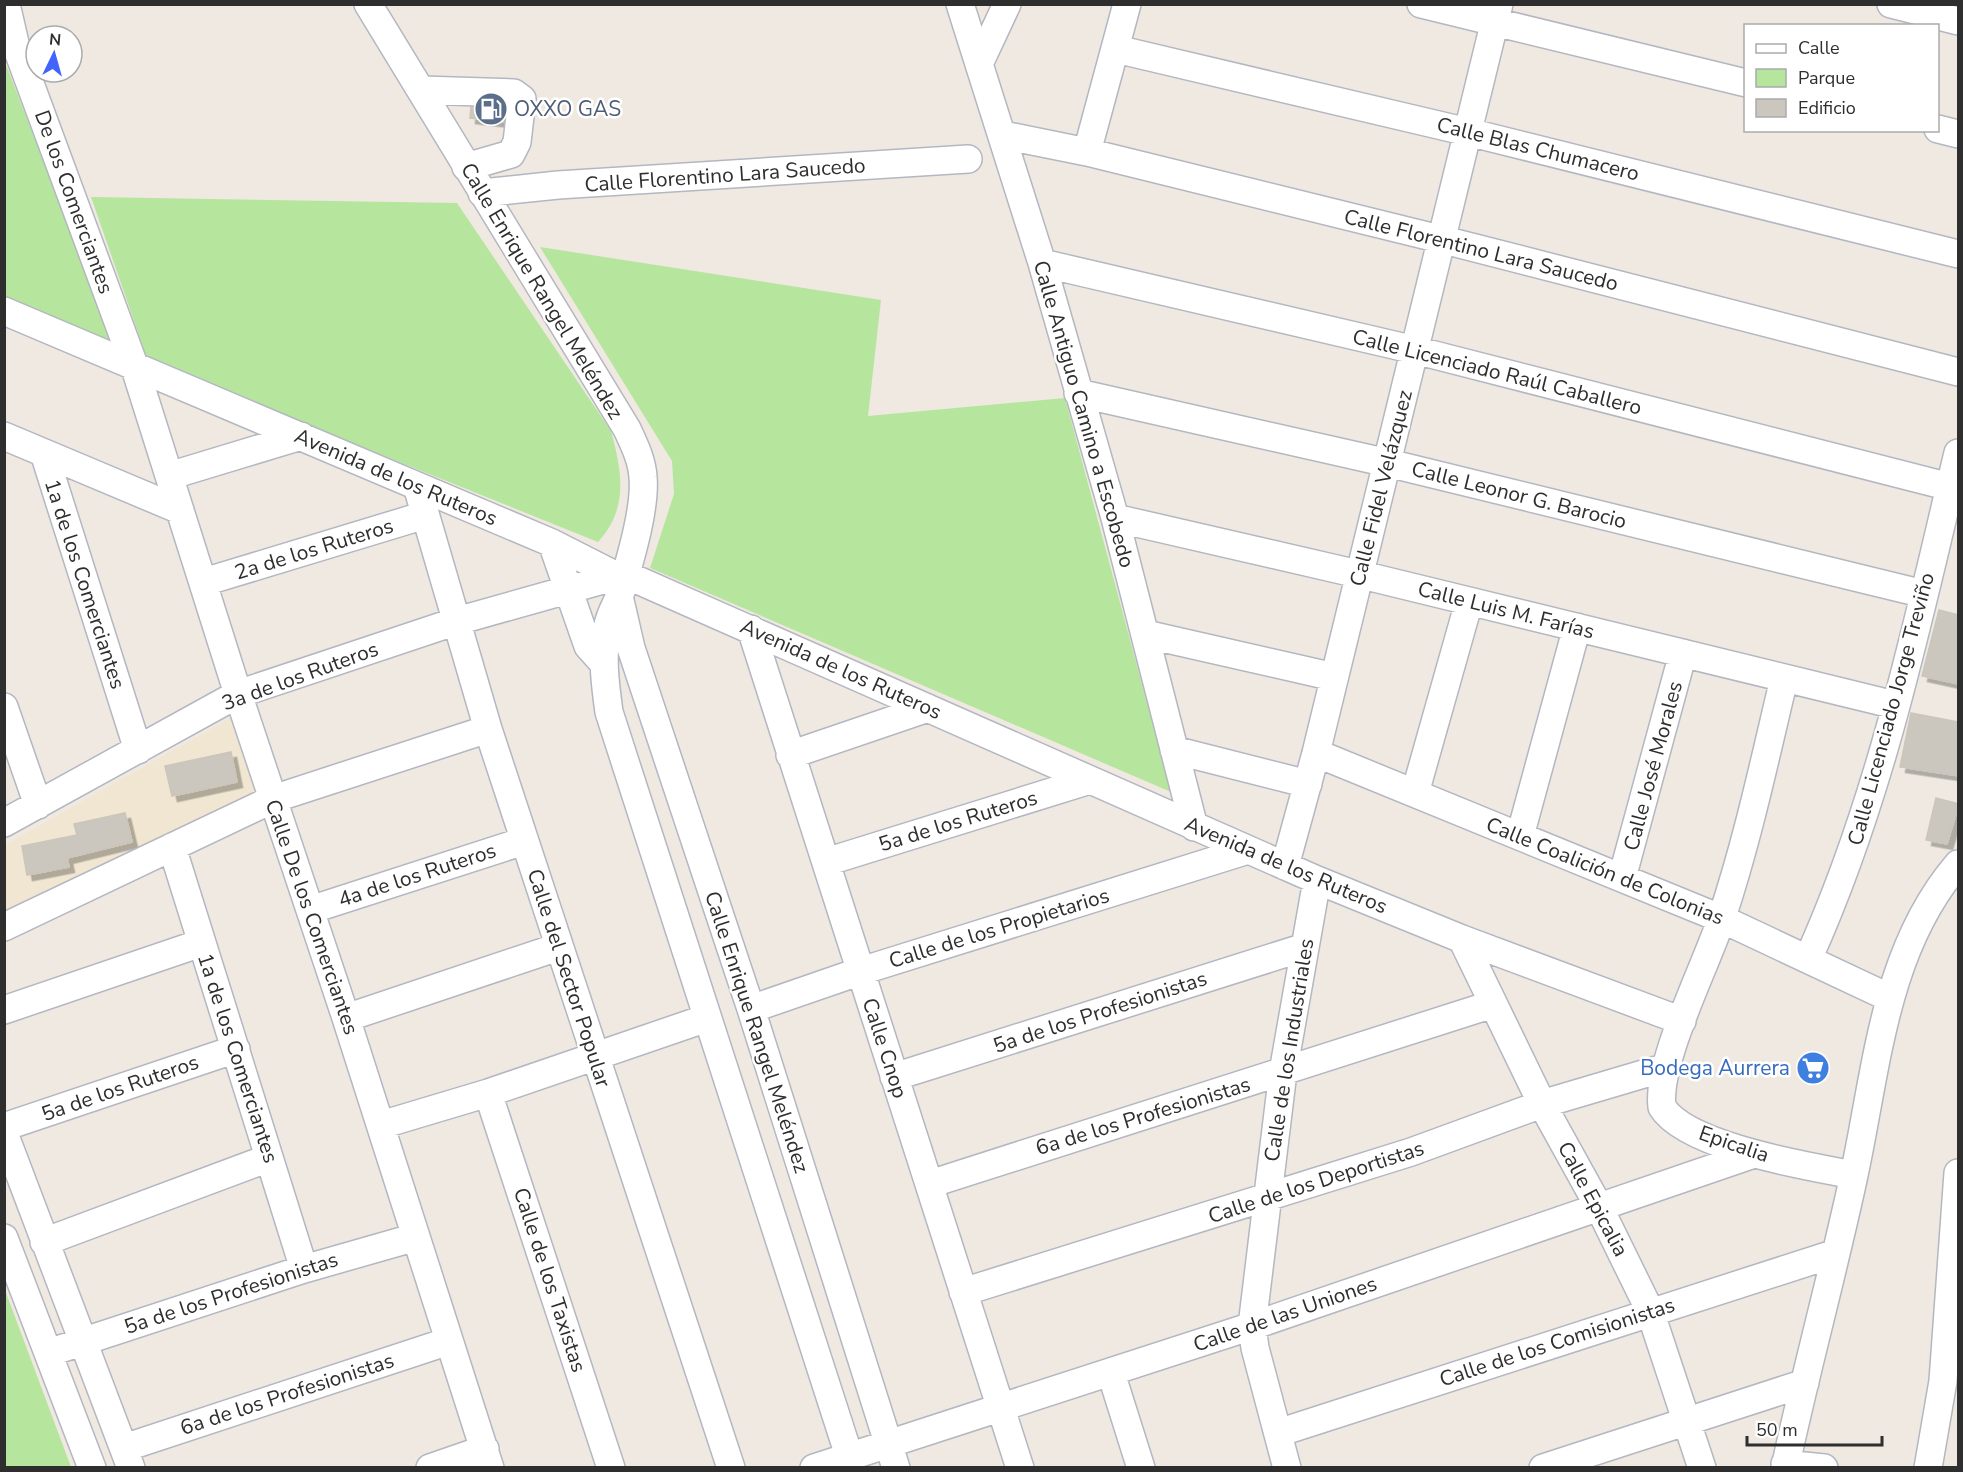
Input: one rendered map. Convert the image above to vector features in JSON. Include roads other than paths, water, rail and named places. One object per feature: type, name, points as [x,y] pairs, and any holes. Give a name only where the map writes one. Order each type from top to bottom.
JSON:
[{"type":"street","name":"De los Comerciantes","points":[[6,4],[15,43],[134,365]]},
{"type":"street","name":"Calle Enrique Rangel Meléndez","points":[[368,4],[627,429],[638,455],[643,475],[643,495],[608,623],[604,664],[607,695],[615,732],[851,1462]]},
{"type":"street","name":"Calle Antiguo Camino a Escobedo","points":[[960,4],[1042,262],[1115,518],[1194,827]]},
{"type":"street","points":[[979,64],[1007,4]]},
{"type":"street","points":[[1087,152],[1127,4]]},
{"type":"street","points":[[1421,4],[1497,14],[1744,82]]},
{"type":"street","points":[[1892,4],[1959,21]]},
{"type":"street","name":"Calle Fidel Velázquez","points":[[1285,866],[1316,753],[1358,574],[1444,240],[1497,14]]},
{"type":"street","name":"Calle Blas Chumacero","points":[[1116,49],[1468,132],[1959,254]]},
{"type":"street","points":[[421,90],[514,93],[522,99],[517,142],[511,154],[466,167]]},
{"type":"street","points":[[1939,129],[1959,134]]},
{"type":"street","name":"Calle Florentino Lara Saucedo","points":[[1003,135],[1087,152],[1444,240],[1959,372]]},
{"type":"street","name":"Calle Florentino Lara Saucedo","points":[[482,193],[558,185],[968,159]]},
{"type":"street","name":"Calle Licenciado Raúl Caballero","points":[[1042,262],[1415,350],[1955,488]]},
{"type":"street","name":"Avenida de los Ruteros","points":[[4,311],[552,543],[619,582],[751,629],[1317,880],[1462,939],[1682,1021]]},
{"type":"street","name":"Calle De los Comerciantes","points":[[134,365],[238,694],[346,1018],[488,1458]]},
{"type":"street","name":"Calle Leonor G. Barocio","points":[[1078,393],[1388,464],[1924,594]]},
{"type":"street","points":[[4,436],[180,510]]},
{"type":"street","points":[[169,476],[300,436]]},
{"type":"street","name":"1a de los Comerciantes","points":[[44,453],[138,750]]},
{"type":"street","name":"Calle Licenciado Jorge Treviño","points":[[1808,959],[1833,906],[1859,833],[1955,488],[1959,453]]},
{"type":"street","name":"Calle del Sector Popular","points":[[417,486],[488,729],[731,1467]]},
{"type":"street","name":"2a de los Ruteros","points":[[204,582],[425,515]]},
{"type":"street","name":"Calle Luis M. Farías","points":[[1115,518],[1358,574],[1895,705]]},
{"type":"street","points":[[552,543],[588,646],[604,664]]},
{"type":"street","name":"Calle Enrique Rangel Meléndez","points":[[619,582],[643,686],[751,1009],[892,1455]]},
{"type":"street","name":"3a de los Ruteros","points":[[4,823],[238,694],[457,621],[567,589],[619,582]]},
{"type":"street","points":[[1415,793],[1469,602]]},
{"type":"street","points":[[1520,836],[1577,627]]},
{"type":"street","name":"Calle Cnop","points":[[751,629],[1020,1467]]},
{"type":"street","points":[[1145,634],[1334,676]]},
{"type":"street","name":"Calle José Morales","points":[[1622,878],[1683,653]]},
{"type":"street","name":"Epicalia","points":[[1784,678],[1746,836],[1722,919],[1682,1021],[1667,1067],[1661,1100],[1666,1114],[1674,1121],[1704,1135],[1754,1154],[1854,1175]]},
{"type":"street","points":[[607,695],[613,686],[623,682],[633,682],[643,686]]},
{"type":"street","points":[[4,707],[38,805]]},
{"type":"street","points":[[790,755],[928,708]]},
{"type":"street","points":[[4,927],[273,799],[488,729]]},
{"type":"street","points":[[1174,750],[1308,784]]},
{"type":"street","name":"Calle Coalición de Colonias","points":[[1316,753],[1722,919],[1890,998]]},
{"type":"street","name":"5a de los Ruteros","points":[[826,862],[1090,780]]},
{"type":"street","name":"4a de los Ruteros","points":[[310,910],[524,841]]},
{"type":"street","name":"1a de los Comerciantes","points":[[172,847],[304,1269]]},
{"type":"street","name":"Calle de los Propietarios","points":[[751,1009],[861,971],[1248,850]]},
{"type":"street","points":[[1824,1467],[1785,1466],[1854,1175],[1890,998],[1907,944],[1926,909],[1959,864]]},
{"type":"street","name":"Calle de los Industriales","points":[[1287,1467],[1255,1348],[1252,1326],[1283,1072],[1317,880]]},
{"type":"street","name":"Calle Epicalia","points":[[1462,939],[1542,1104],[1599,1207],[1650,1311],[1702,1467]]},
{"type":"street","points":[[4,1010],[201,942]]},
{"type":"street","points":[[346,1018],[558,947]]},
{"type":"street","name":"5a de los Profesionistas","points":[[894,1077],[1305,947]]},
{"type":"street","name":"6a de los Profesionistas","points":[[930,1184],[1493,1004]]},
{"type":"street","points":[[381,1125],[488,1093],[707,1018]]},
{"type":"street","name":"5a de los Ruteros","points":[[4,1127],[236,1049]]},
{"type":"street","name":"Calle de los Deportistas","points":[[963,1292],[1411,1152],[1542,1104],[1667,1067]]},
{"type":"street","name":"Calle de los Taxistas","points":[[488,1093],[611,1467]]},
{"type":"street","points":[[4,1133],[128,1458]]},
{"type":"street","name":"Calle de las Uniones","points":[[814,1467],[892,1455],[1000,1408],[1252,1326],[1754,1154]]},
{"type":"street","points":[[44,1242],[269,1158]]},
{"type":"street","points":[[1928,1467],[1953,1303],[1959,1173]]},
{"type":"street","name":"5a de los Profesionistas","points":[[48,1353],[304,1269],[416,1237]]},
{"type":"street","points":[[4,1238],[92,1467]]},
{"type":"street","name":"Calle de los Comisionistas","points":[[1278,1433],[1650,1311],[1836,1253]]},
{"type":"street","name":"6a de los Profesionistas","points":[[128,1458],[449,1341]]},
{"type":"street","points":[[1111,1372],[1141,1467]]},
{"type":"street","points":[[1543,1467],[1805,1383]]},
{"type":"street","points":[[430,1467],[488,1458]]},
{"type":"place","name":"OXXO GAS","points":[[491,109]]},
{"type":"place","name":"Bodega Aurrera","points":[[1813,1068]]}]
